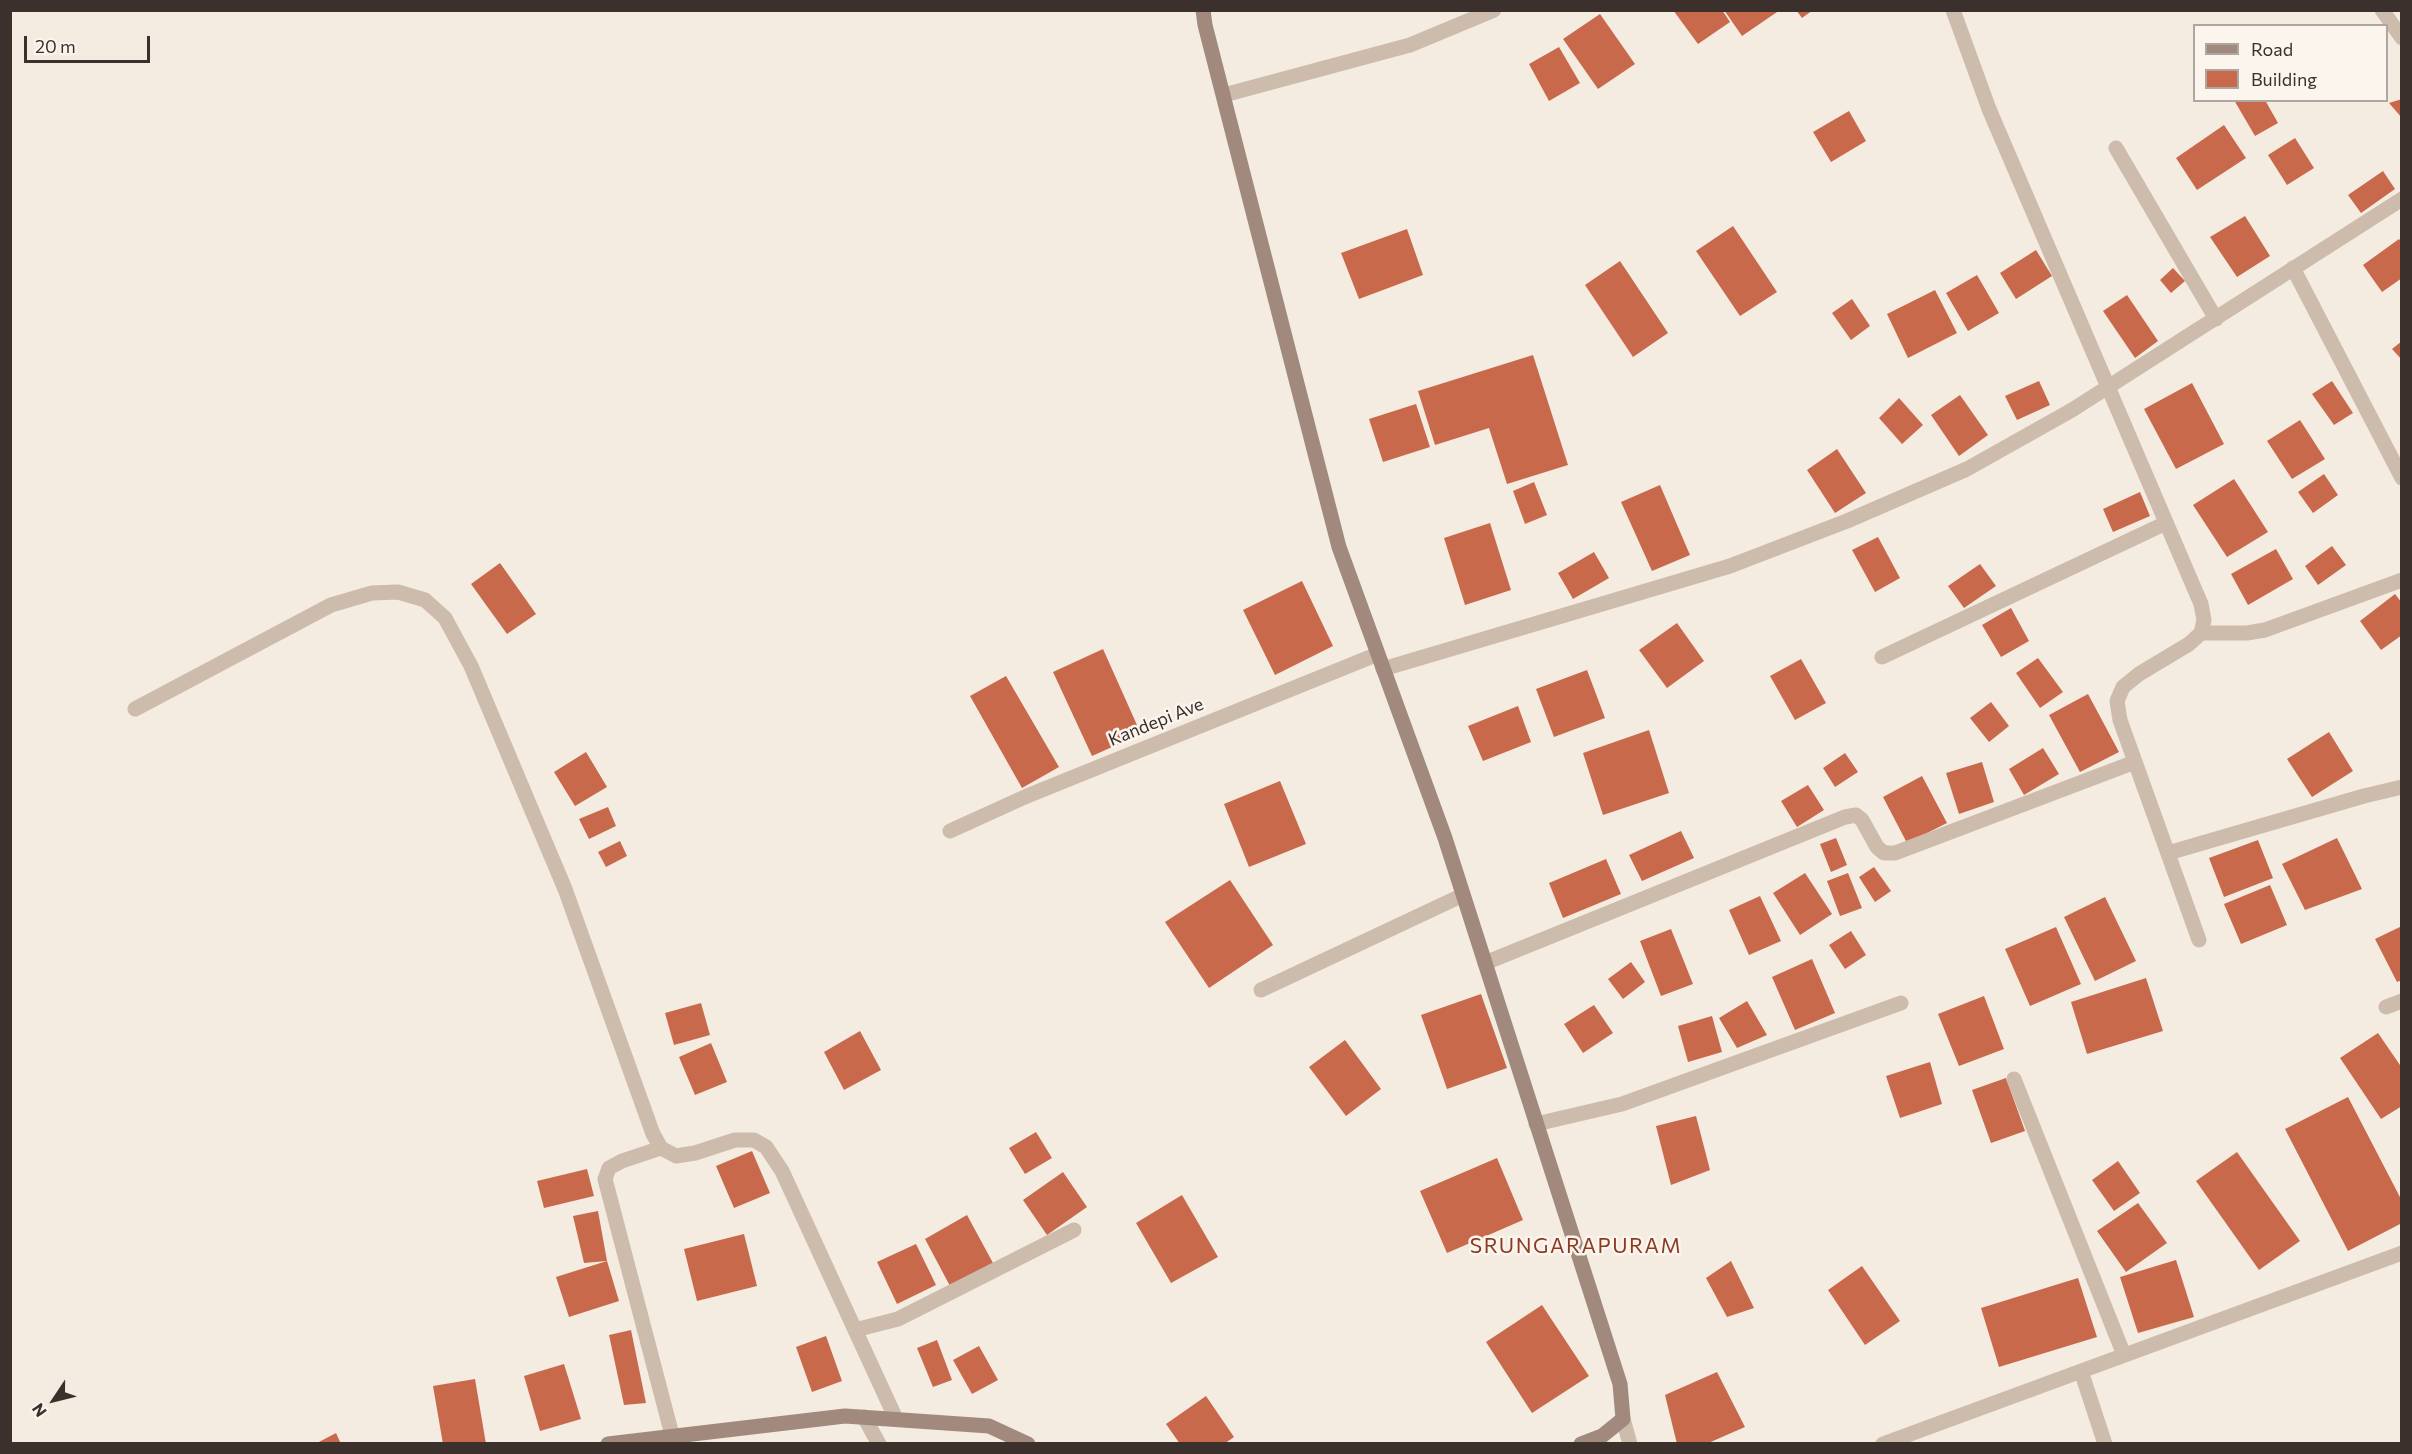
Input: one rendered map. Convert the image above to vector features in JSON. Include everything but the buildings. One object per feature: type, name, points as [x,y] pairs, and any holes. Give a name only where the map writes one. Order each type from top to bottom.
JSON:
[{"type":"street","points":[[1203,10],[1339,547],[1445,838],[1620,1384],[1623,1419],[1630,1443]]},
{"type":"street","points":[[1224,95],[1410,45],[1494,10]]},
{"type":"street","points":[[1953,10],[1989,109],[2201,604],[2204,620],[2200,633],[2189,644],[2139,674],[2124,687],[2117,701],[2120,720],[2199,940]]},
{"type":"street","points":[[2382,10],[2402,38]]},
{"type":"street","points":[[2116,148],[2216,319]]},
{"type":"street","points":[[1383,669],[1730,566],[1847,521],[1967,469],[2108,387],[2402,199]]},
{"type":"street","points":[[2293,268],[2402,478]]},
{"type":"street","points":[[1882,657],[2166,523]]},
{"type":"street","points":[[2200,633],[2247,633],[2265,630],[2402,580]]},
{"type":"street","points":[[135,709],[332,605],[372,593],[398,592],[425,600],[445,618],[471,666],[565,889],[653,1134],[661,1148],[676,1156],[695,1153],[735,1140],[754,1140],[766,1147],[782,1171],[897,1419]]},
{"type":"street","name":"Kandepi Ave","points":[[950,831],[1027,796],[1378,654]]},
{"type":"street","points":[[1485,963],[1845,817],[1856,815],[1862,820],[1877,847],[1884,853],[1895,853],[2135,762]]},
{"type":"street","points":[[2168,853],[2364,796],[2402,788]]},
{"type":"street","points":[[1261,990],[1463,895]]},
{"type":"street","points":[[2386,1008],[2402,1001]]},
{"type":"street","points":[[1536,1124],[1622,1104],[1901,1003]]},
{"type":"street","points":[[2014,1079],[2124,1355]]},
{"type":"street","points":[[661,1148],[622,1161],[609,1168],[604,1179],[672,1435]]},
{"type":"street","points":[[855,1330],[898,1319],[1074,1230]]},
{"type":"street","points":[[1883,1443],[2402,1253]]},
{"type":"street","points":[[2081,1371],[2105,1443]]},
{"type":"street","points":[[608,1443],[845,1416],[989,1426],[1028,1443]]},
{"type":"street","points":[[864,1417],[879,1443]]},
{"type":"street","points":[[1581,1443],[1602,1436],[1623,1419]]},
{"type":"district","name":"SRUNGARAPURAM","points":[[1576,1246]]}]
